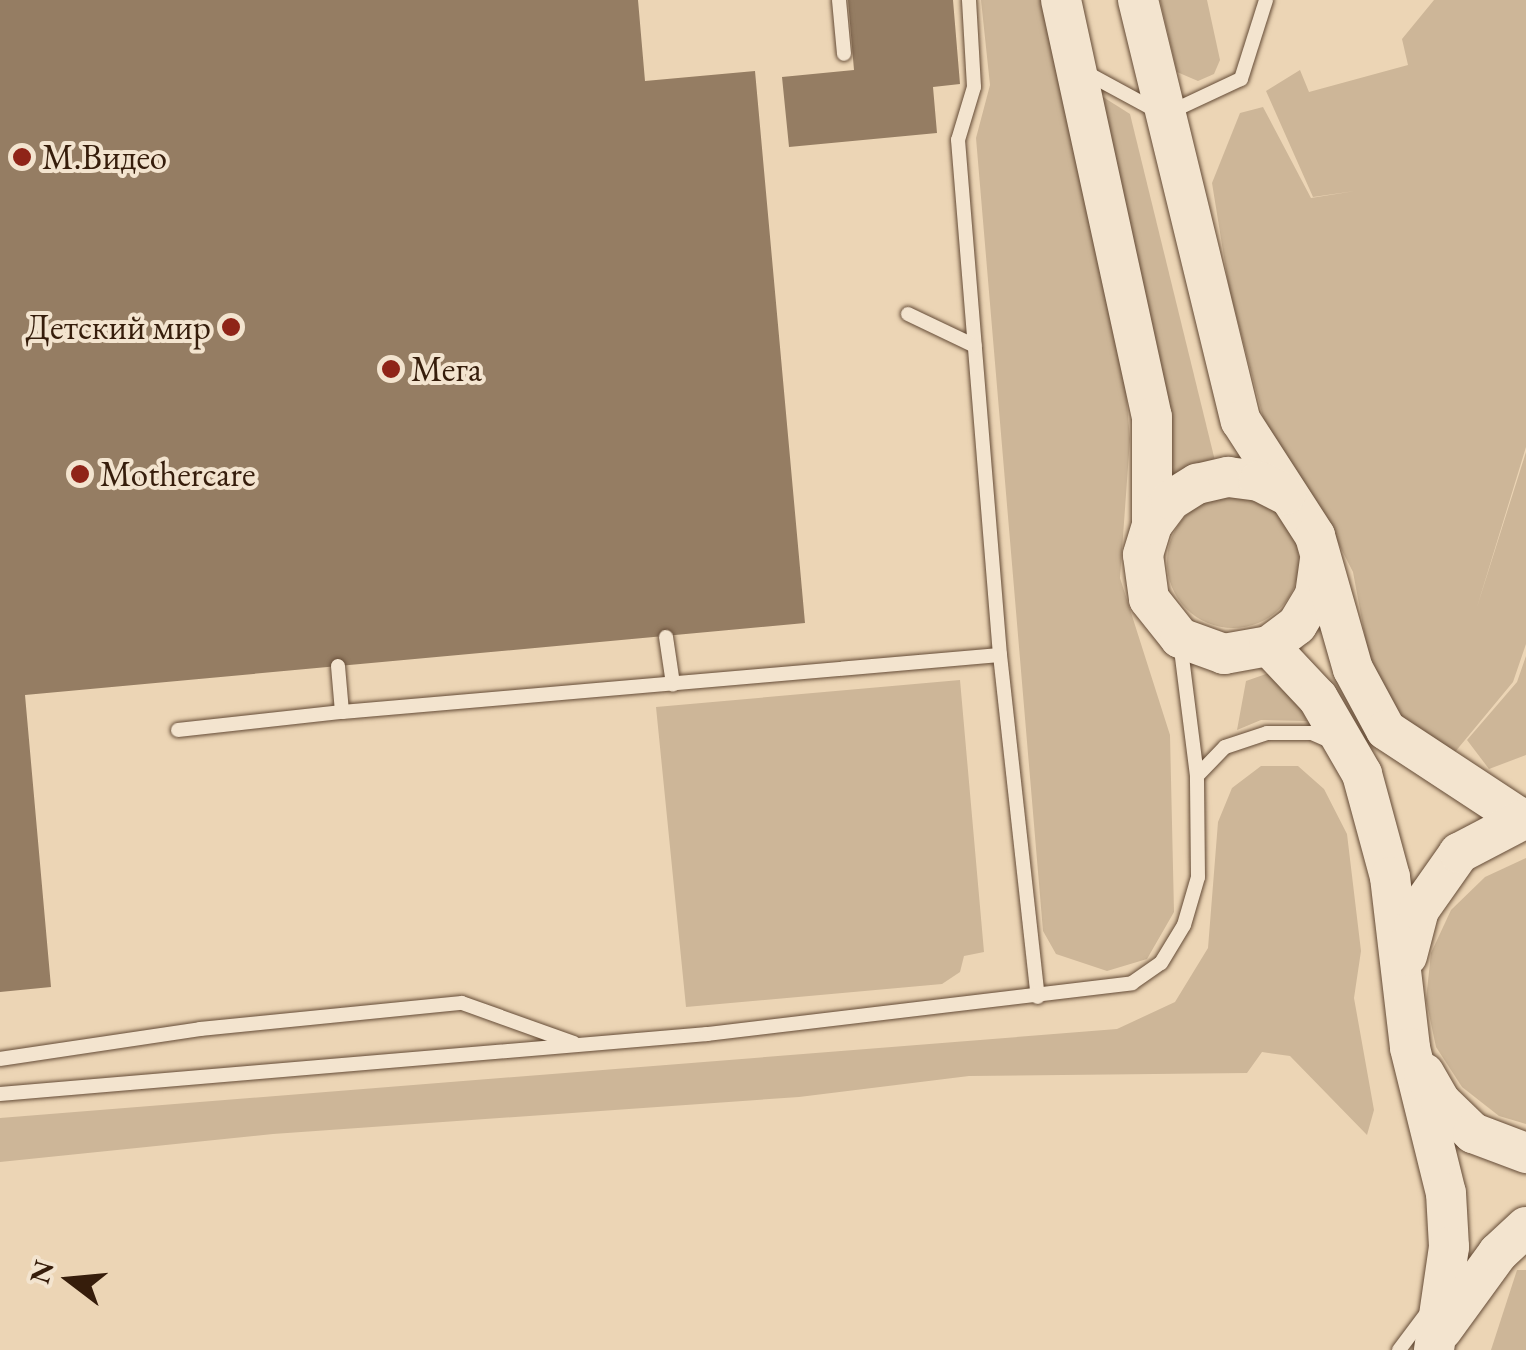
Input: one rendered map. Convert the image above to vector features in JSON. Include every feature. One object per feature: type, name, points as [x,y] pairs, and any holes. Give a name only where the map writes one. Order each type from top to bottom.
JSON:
[{"type":"main road","points":[[1061,0],[1152,417],[1152,525],[1143,578],[1158,616],[1180,638],[1224,654],[1269,646],[1306,610],[1320,560]]},
{"type":"main road","points":[[1138,0],[1241,421],[1315,536],[1353,668],[1386,730],[1523,818],[1458,854],[1418,910],[1402,990]]},
{"type":"main road","points":[[1152,525],[1171,500],[1198,484],[1228,477],[1259,481],[1286,495]]},
{"type":"main road","points":[[1269,646],[1318,698],[1362,774],[1390,877],[1410,1048],[1446,1193],[1445,1289],[1437,1341]]},
{"type":"main road","points":[[1410,1048],[1441,1102],[1474,1133],[1526,1153]]},
{"type":"main road","points":[[1437,1341],[1498,1253],[1526,1227]]},
{"type":"lane","points":[[839,0],[844,54]]},
{"type":"lane","points":[[969,0],[974,87],[958,140],[1000,654],[1038,997]]},
{"type":"lane","points":[[1074,66],[1164,115],[1240,79],[1266,0]]},
{"type":"lane","points":[[908,314],[975,346]]},
{"type":"lane","points":[[666,637],[673,684]]},
{"type":"lane","points":[[0,1094],[580,1045],[1038,997],[1132,983],[1162,963],[1184,925],[1198,877],[1197,776],[1180,638]]},
{"type":"lane","points":[[178,730],[1000,654]]},
{"type":"lane","points":[[338,666],[342,712]]},
{"type":"lane","points":[[1197,776],[1225,748],[1268,733],[1312,733],[1347,749]]},
{"type":"lane","points":[[0,1060],[204,1028],[462,1003],[580,1045]]},
{"type":"lane","points":[[1399,1350],[1445,1289]]},
{"type":"shaded area","points":[[981,0],[1046,0],[1125,380],[1130,439],[1120,578],[1170,735],[1174,912],[1147,959],[1107,971],[1056,954],[1043,931],[976,138],[990,85]]},
{"type":"shaded area","points":[[1160,0],[1207,0],[1220,60],[1214,74],[1198,81],[1177,72]]},
{"type":"shaded area","points":[[1434,0],[1526,0],[1526,447],[1477,607],[1526,452],[1526,644],[1513,682],[1455,752],[1417,743],[1372,674],[1353,572],[1325,517],[1268,436],[1229,288],[1212,183],[1240,113],[1263,107],[1311,198],[1355,191],[1313,197],[1266,91],[1300,70],[1309,92],[1408,65],[1402,39]]},
{"type":"shaded area","points":[[1092,90],[1130,114],[1218,473],[1165,486]]},
{"type":"shaded area","points":[[1233,496],[1258,501],[1280,515],[1294,537],[1299,562],[1294,587],[1280,609],[1258,623],[1233,628],[1208,623],[1186,609],[1172,587],[1167,562],[1172,537],[1186,515],[1208,501]]},
{"type":"shaded area","points":[[1526,656],[1526,755],[1489,769],[1467,740],[1517,682]]},
{"type":"shaded area","points":[[1269,673],[1297,697],[1307,721],[1261,720],[1237,730],[1246,681]]},
{"type":"shaded area","points":[[960,680],[984,952],[964,956],[960,972],[942,984],[686,1007],[656,707]]},
{"type":"shaded area","points":[[1261,766],[1298,766],[1324,789],[1347,834],[1361,951],[1354,998],[1374,1110],[1367,1135],[1290,1056],[1262,1052],[1247,1073],[969,1076],[799,1097],[273,1134],[0,1162],[0,1118],[1117,1029],[1175,1002],[1208,948],[1218,822],[1232,788]]},
{"type":"shaded area","points":[[1526,858],[1526,1124],[1499,1116],[1462,1087],[1436,1047],[1426,1000],[1431,953],[1451,910],[1485,877]]},
{"type":"shaded area","points":[[1517,1270],[1526,1270],[1526,1350],[1491,1350]]},
{"type":"building","name":"Мега","points":[[0,0],[638,0],[645,81],[755,71],[805,623],[25,695],[51,987],[0,992]]},
{"type":"building","points":[[848,0],[953,0],[960,84],[933,87],[937,133],[789,147],[782,77],[854,70]]},
{"type":"place","name":"М.Видео","points":[[22,157]]},
{"type":"place","name":"Детский мир","points":[[231,327]]},
{"type":"place","name":"Мега","points":[[391,369]]},
{"type":"place","name":"Mothercare","points":[[80,474]]}]
